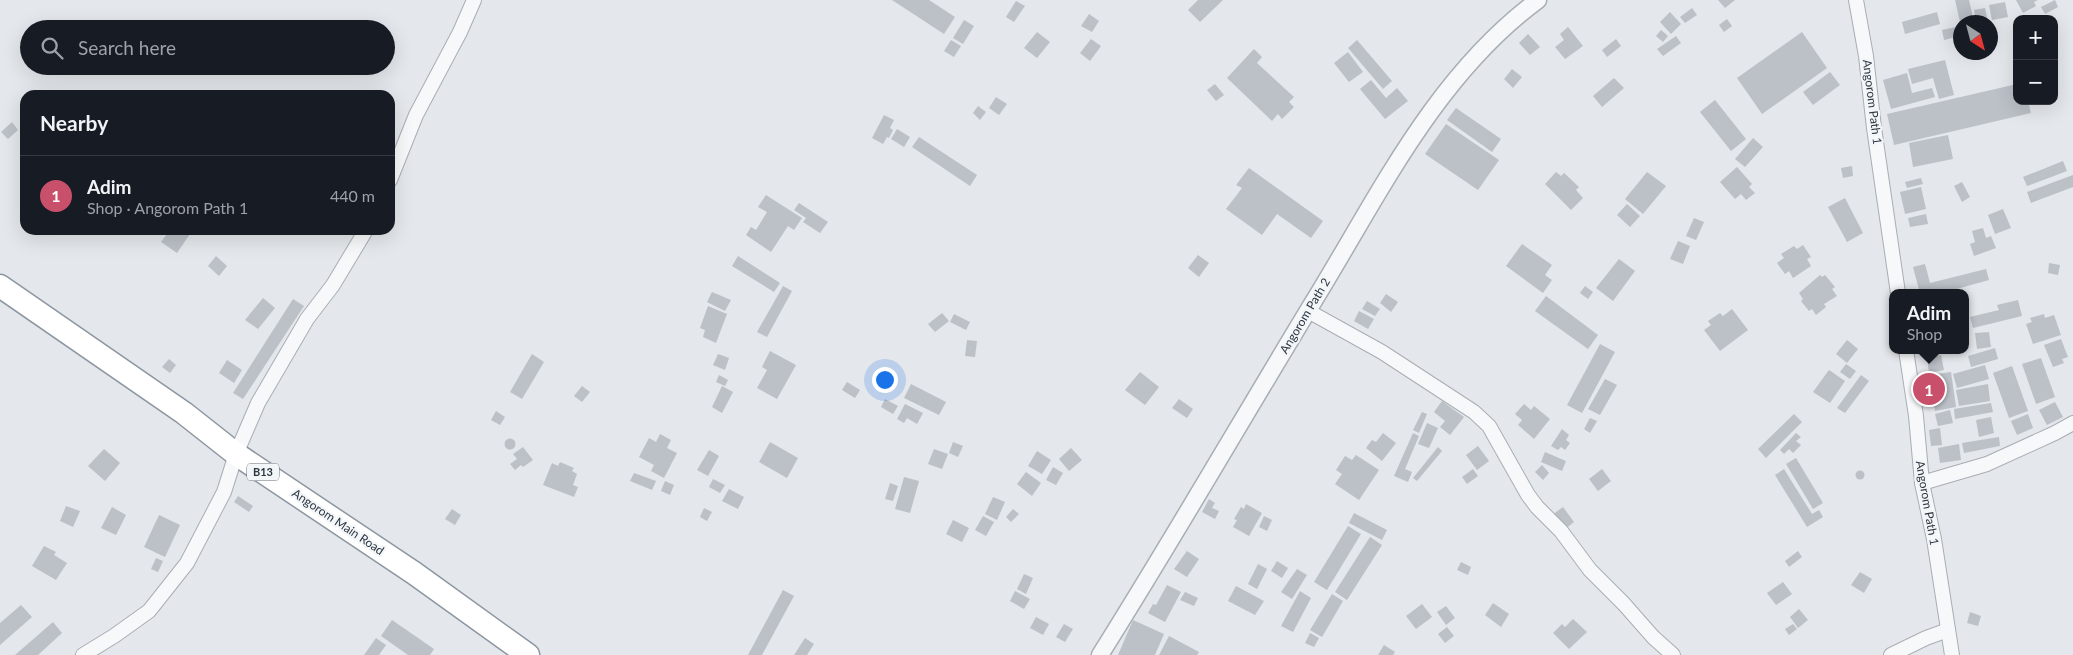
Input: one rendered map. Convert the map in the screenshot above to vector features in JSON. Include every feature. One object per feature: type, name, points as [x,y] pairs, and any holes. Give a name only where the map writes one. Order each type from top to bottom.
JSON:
[{"type":"highway","name":"Angorom Main Road","points":[[0,286],[184,413],[236,454],[414,573],[528,655]]},
{"type":"street","points":[[395,168],[416,116],[460,32],[474,0]]},
{"type":"street","name":"Angorom Path 2","points":[[1100,655],[1395,163],[1463,69],[1490,41],[1538,0]]},
{"type":"street","name":"Angorom Path 1","points":[[1856,0],[1866,56],[1874,128],[1897,289]]},
{"type":"street","points":[[83,655],[149,611],[187,563],[224,492],[236,454],[258,403],[307,319],[333,285],[363,235]]},
{"type":"street","points":[[1308,311],[1382,352],[1474,412],[1489,426],[1528,496],[1561,531],[1590,570],[1653,637],[1673,655]]},
{"type":"street","name":"Angorom Path 1","points":[[1907,354],[1916,416],[1922,483],[1934,538],[1952,655]]},
{"type":"street","points":[[1922,483],[1987,464],[2073,423]]},
{"type":"street","points":[[1891,655],[1926,638],[1948,630]]},
{"type":"building","points":[[892,0],[929,0],[955,17],[944,34]]},
{"type":"building","points":[[1198,0],[1223,0],[1200,22],[1188,10]]},
{"type":"building","points":[[1718,0],[1735,0],[1725,8]]},
{"type":"building","points":[[1955,0],[1969,0],[1972,15],[1958,15]]},
{"type":"building","points":[[2016,0],[2038,0],[2034,2],[2036,6],[2023,13]]},
{"type":"building","points":[[2055,0],[2058,7],[2045,14],[2041,7]]},
{"type":"building","points":[[1016,1],[1025,6],[1014,22],[1006,17]]},
{"type":"building","points":[[2005,2],[2008,17],[1998,19],[1998,15],[1991,15],[1989,5]]},
{"type":"building","points":[[1692,8],[1697,15],[1685,23],[1680,17]]},
{"type":"building","points":[[1985,8],[1986,15],[1975,15],[1974,10]]},
{"type":"building","points":[[1670,12],[1681,24],[1671,34],[1660,22]]},
{"type":"building","points":[[1937,12],[1940,24],[1905,34],[1902,22]]},
{"type":"building","points":[[1089,14],[1099,21],[1092,32],[1081,26]]},
{"type":"building","points":[[1727,19],[1732,26],[1724,32],[1719,25]]},
{"type":"building","points":[[964,20],[974,26],[963,44],[953,38]]},
{"type":"building","points":[[1568,27],[1583,46],[1565,59],[1555,47],[1564,40],[1560,34]]},
{"type":"building","points":[[1953,28],[1953,38],[1944,40],[1942,30]]},
{"type":"building","points":[[1661,30],[1668,36],[1663,42],[1656,36]]},
{"type":"building","points":[[1037,32],[1050,42],[1037,58],[1024,48]]},
{"type":"building","points":[[1802,32],[1827,68],[1762,114],[1737,78]]},
{"type":"building","points":[[1528,34],[1540,47],[1530,55],[1519,43]]},
{"type":"building","points":[[1676,36],[1681,43],[1663,56],[1657,49]]},
{"type":"building","points":[[1091,39],[1101,46],[1090,61],[1080,53]]},
{"type":"building","points":[[1616,39],[1621,46],[1607,57],[1602,50]]},
{"type":"building","points":[[951,40],[961,46],[954,57],[944,51]]},
{"type":"building","points":[[1357,40],[1392,81],[1383,89],[1348,48]]},
{"type":"building","points":[[1254,49],[1262,57],[1257,63],[1294,97],[1289,102],[1294,107],[1282,119],[1278,114],[1272,121],[1227,78]]},
{"type":"building","points":[[1348,52],[1363,72],[1349,82],[1334,63]]},
{"type":"building","points":[[1945,60],[1954,95],[1939,99],[1933,78],[1912,84],[1908,69]]},
{"type":"building","points":[[1512,69],[1522,77],[1513,88],[1504,79]]},
{"type":"building","points":[[1830,72],[1840,85],[1813,105],[1803,92]]},
{"type":"building","points":[[1907,73],[1912,93],[1932,88],[1935,97],[1891,109],[1883,80]]},
{"type":"building","points":[[1614,78],[1624,88],[1602,107],[1593,96]]},
{"type":"building","points":[[1371,80],[1386,98],[1397,88],[1408,101],[1385,119],[1360,89]]},
{"type":"building","points":[[1215,84],[1224,95],[1216,101],[1207,90]]},
{"type":"building","points":[[2013,85],[2013,105],[2029,105],[2031,113],[1894,145],[1887,114]]},
{"type":"building","points":[[996,97],[1007,104],[999,115],[989,108]]},
{"type":"building","points":[[1715,100],[1746,139],[1731,151],[1700,112]]},
{"type":"building","points":[[978,106],[986,112],[980,120],[973,113]]},
{"type":"building","points":[[1456,108],[1501,139],[1492,152],[1447,120]]},
{"type":"building","points":[[884,115],[894,120],[890,128],[893,130],[883,144],[872,138]]},
{"type":"building","points":[[12,122],[18,130],[8,139],[1,132]]},
{"type":"building","points":[[1446,124],[1499,160],[1478,190],[1425,154]]},
{"type":"building","points":[[897,129],[910,137],[904,147],[891,139]]},
{"type":"building","points":[[1948,135],[1953,159],[1913,167],[1909,143]]},
{"type":"building","points":[[919,137],[977,175],[970,186],[912,147]]},
{"type":"building","points":[[1753,138],[1763,147],[1745,167],[1735,159]]},
{"type":"building","points":[[2063,161],[2067,171],[2027,186],[2023,177]]},
{"type":"building","points":[[1852,166],[1853,176],[1843,178],[1841,168]]},
{"type":"building","points":[[1737,167],[1752,184],[1749,187],[1755,193],[1746,200],[1741,194],[1735,199],[1720,182]]},
{"type":"building","points":[[1249,168],[1323,221],[1311,238],[1277,214],[1262,235],[1226,209],[1242,188],[1236,185]]},
{"type":"building","points":[[1556,172],[1561,176],[1564,173],[1579,187],[1576,190],[1583,198],[1571,210],[1545,184]]},
{"type":"building","points":[[1647,172],[1666,186],[1643,214],[1625,199]]},
{"type":"building","points":[[2073,175],[2073,187],[2031,203],[2027,192]]},
{"type":"building","points":[[1921,178],[1923,184],[1907,188],[1905,182]]},
{"type":"building","points":[[1962,182],[1970,197],[1962,202],[1954,186]]},
{"type":"building","points":[[1921,187],[1926,209],[1905,214],[1900,192]]},
{"type":"building","points":[[766,195],[802,218],[794,230],[788,226],[771,252],[746,235],[751,227],[756,230],[767,212],[758,207]]},
{"type":"building","points":[[1845,198],[1863,233],[1847,242],[1828,207]]},
{"type":"building","points":[[799,203],[828,222],[820,233],[803,222],[806,218],[794,210]]},
{"type":"building","points":[[1627,204],[1640,216],[1630,227],[1617,215]]},
{"type":"building","points":[[2003,209],[2011,228],[1995,234],[1988,215]]},
{"type":"building","points":[[1926,214],[1928,224],[1910,227],[1908,218]]},
{"type":"building","points":[[1694,218],[1704,222],[1696,240],[1686,236]]},
{"type":"building","points":[[1983,228],[1986,238],[1991,236],[1996,248],[1974,256],[1970,244],[1975,242],[1972,231]]},
{"type":"building","points":[[166,235],[189,235],[177,253],[161,242]]},
{"type":"building","points":[[1678,241],[1690,246],[1683,264],[1670,259]]},
{"type":"building","points":[[1522,244],[1552,265],[1545,275],[1552,280],[1543,293],[1506,266]]},
{"type":"building","points":[[1803,245],[1811,257],[1807,259],[1811,266],[1793,278],[1789,271],[1785,274],[1777,263],[1784,258],[1781,254],[1794,246],[1797,249]]},
{"type":"building","points":[[1198,255],[1209,263],[1199,277],[1188,268]]},
{"type":"building","points":[[216,256],[227,266],[219,276],[208,266]]},
{"type":"building","points":[[738,256],[780,283],[774,292],[732,266]]},
{"type":"building","points":[[1619,259],[1635,271],[1613,301],[1596,288]]},
{"type":"building","points":[[2049,263],[2060,265],[2058,275],[2048,273]]},
{"type":"building","points":[[1925,264],[1930,283],[1986,269],[1989,280],[1956,289],[1919,289],[1913,267]]},
{"type":"building","points":[[1820,275],[1822,277],[1825,275],[1835,287],[1832,289],[1837,296],[1824,304],[1826,307],[1816,315],[1812,309],[1809,311],[1801,301],[1803,299],[1799,293]]},
{"type":"building","points":[[783,286],[792,291],[767,337],[757,332]]},
{"type":"building","points":[[1585,286],[1593,292],[1588,299],[1580,293]]},
{"type":"building","points":[[712,292],[731,300],[725,311],[707,302]]},
{"type":"building","points":[[1386,294],[1398,302],[1391,312],[1380,303]]},
{"type":"building","points":[[1546,296],[1598,335],[1588,349],[1535,311]]},
{"type":"building","points":[[263,298],[275,308],[258,329],[245,320]]},
{"type":"building","points":[[293,299],[304,306],[243,399],[233,393]]},
{"type":"building","points":[[2018,300],[2022,316],[1973,328],[1970,317],[1999,310],[1997,305]]},
{"type":"building","points":[[1367,301],[1380,309],[1375,316],[1362,309]]},
{"type":"building","points":[[708,306],[727,314],[716,343],[703,337],[705,330],[700,328]]},
{"type":"building","points":[[1732,309],[1748,330],[1720,351],[1704,330],[1711,325],[1708,321],[1720,313],[1723,316]]},
{"type":"building","points":[[1359,311],[1374,319],[1368,329],[1354,321]]},
{"type":"building","points":[[942,313],[949,321],[935,332],[928,324]]},
{"type":"building","points":[[954,314],[970,322],[966,330],[950,322]]},
{"type":"building","points":[[2044,314],[2045,318],[2054,315],[2061,335],[2033,344],[2026,324],[2032,322],[2030,318]]},
{"type":"building","points":[[1989,332],[1991,347],[1977,349],[1975,333]]},
{"type":"building","points":[[2061,339],[2068,357],[2062,359],[2064,363],[2053,367],[2044,345]]},
{"type":"building","points":[[967,340],[977,341],[975,357],[965,356]]},
{"type":"building","points":[[1847,340],[1858,349],[1847,363],[1836,354]]},
{"type":"building","points":[[1600,344],[1615,352],[1582,413],[1567,405]]},
{"type":"building","points":[[1995,348],[1998,359],[1971,367],[1968,356]]},
{"type":"building","points":[[770,351],[796,365],[777,399],[757,388],[767,370],[762,367]]},
{"type":"building","points":[[532,354],[544,362],[522,399],[510,392]]},
{"type":"building","points":[[718,354],[729,358],[725,370],[713,365]]},
{"type":"building","points":[[1941,355],[1944,370],[1929,373],[1927,358]]},
{"type":"building","points":[[2041,358],[2055,397],[2036,404],[2022,364]]},
{"type":"building","points":[[169,359],[176,365],[170,373],[162,367]]},
{"type":"building","points":[[227,360],[242,370],[234,383],[219,373]]},
{"type":"building","points":[[1846,364],[1856,371],[1850,379],[1840,372]]},
{"type":"building","points":[[1985,365],[1989,379],[1957,388],[1953,374]]},
{"type":"building","points":[[2012,366],[2028,411],[2009,418],[1993,373]]},
{"type":"building","points":[[1829,370],[1845,381],[1830,403],[1813,392]]},
{"type":"building","points":[[1140,372],[1159,387],[1145,405],[1125,390]]},
{"type":"building","points":[[1951,372],[1956,407],[1935,411],[1929,375]]},
{"type":"building","points":[[719,375],[728,380],[725,386],[716,382]]},
{"type":"building","points":[[1861,375],[1869,381],[1845,413],[1837,408]]},
{"type":"building","points":[[1605,379],[1617,385],[1600,415],[1588,409]]},
{"type":"building","points":[[847,382],[860,390],[855,398],[842,390]]},
{"type":"building","points":[[911,384],[946,402],[939,415],[904,398]]},
{"type":"building","points":[[1988,384],[1990,401],[1959,406],[1956,390]]},
{"type":"building","points":[[582,386],[590,392],[582,402],[574,396]]},
{"type":"building","points":[[722,386],[733,392],[722,413],[712,407]]},
{"type":"building","points":[[885,399],[898,406],[893,414],[881,407]]},
{"type":"building","points":[[1179,399],[1193,409],[1187,418],[1172,408]]},
{"type":"building","points":[[1442,401],[1464,417],[1450,435],[1440,427],[1445,421],[1434,412]]},
{"type":"building","points":[[2055,402],[2063,417],[2047,425],[2039,410]]},
{"type":"building","points":[[1991,403],[1993,412],[1955,419],[1954,409]]},
{"type":"building","points":[[905,404],[923,413],[917,424],[907,418],[904,423],[897,419]]},
{"type":"building","points":[[1524,404],[1531,410],[1534,406],[1550,419],[1534,439],[1518,425],[1522,420],[1515,414]]},
{"type":"building","points":[[1950,410],[1953,423],[1938,426],[1935,414]]},
{"type":"building","points":[[496,411],[505,417],[500,425],[491,420]]},
{"type":"building","points":[[1422,412],[1427,414],[1419,433],[1413,430]]},
{"type":"building","points":[[1794,414],[1802,422],[1766,458],[1758,449]]},
{"type":"building","points":[[2028,414],[2033,428],[2017,435],[2011,421]]},
{"type":"building","points":[[1991,417],[1994,433],[1979,437],[1976,420]]},
{"type":"building","points":[[1590,418],[1597,421],[1590,433],[1584,429]]},
{"type":"building","points":[[1427,423],[1438,428],[1429,448],[1418,444]]},
{"type":"building","points":[[1940,428],[1942,445],[1931,446],[1929,430]]},
{"type":"building","points":[[1562,429],[1569,435],[1566,440],[1570,443],[1565,450],[1561,447],[1558,450],[1551,446]]},
{"type":"building","points":[[1383,433],[1396,443],[1382,461],[1366,448],[1372,440],[1376,442]]},
{"type":"building","points":[[1413,433],[1419,436],[1405,469],[1412,472],[1408,482],[1394,476]]},
{"type":"building","points":[[1796,433],[1801,437],[1796,441],[1801,445],[1793,453],[1789,449],[1784,454],[1780,450]]},
{"type":"building","points":[[660,434],[671,440],[667,448],[677,453],[664,478],[651,471],[654,465],[639,457],[649,438],[656,442]]},
{"type":"building","points":[[1999,437],[2000,446],[1964,453],[1962,443]]},
{"type":"building","points":[[510,438],[516,444],[510,450],[504,444]]},
{"type":"building","points":[[770,442],[798,458],[787,478],[759,462]]},
{"type":"building","points":[[953,442],[963,446],[958,457],[949,453]]},
{"type":"building","points":[[1959,444],[1961,460],[1940,463],[1938,448]]},
{"type":"building","points":[[1478,446],[1489,461],[1477,470],[1466,455]]},
{"type":"building","points":[[523,447],[533,460],[515,470],[510,464],[517,459],[513,454]]},
{"type":"building","points":[[1438,447],[1442,451],[1417,481],[1413,478]]},
{"type":"building","points":[[1071,448],[1082,460],[1069,471],[1059,459]]},
{"type":"building","points":[[104,449],[120,463],[105,481],[88,466]]},
{"type":"building","points":[[934,449],[948,454],[942,469],[928,464]]},
{"type":"building","points":[[709,450],[719,456],[708,476],[697,470]]},
{"type":"building","points":[[1037,451],[1051,460],[1042,474],[1028,466]]},
{"type":"building","points":[[1545,452],[1566,461],[1562,471],[1541,462]]},
{"type":"building","points":[[1356,455],[1379,470],[1359,500],[1335,484],[1342,474],[1336,470],[1345,456],[1352,460]]},
{"type":"building","points":[[1796,458],[1823,503],[1813,509],[1786,464]]},
{"type":"building","points":[[560,462],[574,468],[572,471],[577,474],[573,485],[578,487],[574,497],[543,485],[552,463],[558,466]]},
{"type":"building","points":[[1542,465],[1549,473],[1543,480],[1535,472]]},
{"type":"building","points":[[1053,467],[1063,473],[1056,485],[1046,480]]},
{"type":"building","points":[[1473,469],[1478,476],[1467,484],[1462,477]]},
{"type":"building","points":[[1602,469],[1611,481],[1598,491],[1589,479]]},
{"type":"building","points":[[1784,469],[1812,514],[1819,510],[1823,517],[1807,527],[1775,475]]},
{"type":"building","points":[[1860,470],[1865,475],[1860,480],[1855,475]]},
{"type":"building","points":[[1026,472],[1041,483],[1032,496],[1017,484]]},
{"type":"building","points":[[634,473],[656,481],[652,490],[630,481]]},
{"type":"building","points":[[904,477],[919,481],[910,513],[895,509]]},
{"type":"building","points":[[713,479],[725,485],[720,493],[709,487]]},
{"type":"building","points":[[665,481],[674,485],[670,495],[661,491]]},
{"type":"building","points":[[890,483],[898,486],[893,501],[885,499]]},
{"type":"building","points":[[729,489],[744,497],[738,509],[722,501]]},
{"type":"building","points":[[238,496],[253,506],[249,512],[234,502]]},
{"type":"building","points":[[993,497],[1005,502],[997,520],[985,514]]},
{"type":"building","points":[[1209,499],[1215,503],[1212,508],[1219,511],[1215,519],[1202,512]]},
{"type":"building","points":[[1246,504],[1262,513],[1249,536],[1233,527],[1237,520],[1234,519],[1241,507],[1244,509]]},
{"type":"building","points":[[66,506],[80,511],[73,527],[60,521]]},
{"type":"building","points":[[112,507],[126,515],[116,535],[101,528]]},
{"type":"building","points":[[1563,507],[1574,522],[1564,530],[1552,515]]},
{"type":"building","points":[[704,508],[712,512],[707,521],[700,517]]},
{"type":"building","points":[[452,509],[461,515],[455,525],[445,519]]},
{"type":"building","points":[[1013,509],[1019,514],[1011,522],[1006,517]]},
{"type":"building","points":[[1354,513],[1387,530],[1382,540],[1349,523]]},
{"type":"building","points":[[159,515],[180,525],[165,557],[144,547]]},
{"type":"building","points":[[983,516],[994,522],[986,536],[975,530]]},
{"type":"building","points":[[1264,516],[1272,520],[1267,531],[1259,527]]},
{"type":"building","points":[[953,520],[969,528],[962,542],[946,534]]},
{"type":"building","points":[[1348,526],[1361,534],[1327,590],[1314,582]]},
{"type":"building","points":[[1370,537],[1382,545],[1347,600],[1335,592]]},
{"type":"building","points":[[44,546],[56,552],[54,555],[67,563],[56,580],[32,566]]},
{"type":"building","points":[[1187,551],[1199,559],[1187,577],[1174,569]]},
{"type":"building","points":[[1798,551],[1802,557],[1789,567],[1785,561]]},
{"type":"building","points":[[156,558],[163,561],[158,572],[151,569]]},
{"type":"building","points":[[1277,561],[1288,568],[1282,578],[1271,571]]},
{"type":"building","points":[[1461,562],[1471,567],[1468,575],[1457,570]]},
{"type":"building","points":[[1258,564],[1267,569],[1257,589],[1248,584]]},
{"type":"building","points":[[1297,569],[1307,575],[1292,599],[1281,592]]},
{"type":"building","points":[[1860,572],[1872,579],[1864,593],[1851,585]]},
{"type":"building","points":[[1024,574],[1033,578],[1026,594],[1017,589]]},
{"type":"building","points":[[1783,582],[1792,594],[1776,605],[1767,593]]},
{"type":"building","points":[[1167,585],[1181,592],[1165,622],[1148,613],[1153,604],[1156,605]]},
{"type":"building","points":[[1236,586],[1264,601],[1255,615],[1228,601]]},
{"type":"building","points":[[783,590],[794,596],[762,655],[748,655]]},
{"type":"building","points":[[1015,591],[1030,599],[1024,609],[1010,601]]},
{"type":"building","points":[[1300,591],[1311,598],[1293,632],[1281,626]]},
{"type":"building","points":[[1185,592],[1198,598],[1194,606],[1180,600]]},
{"type":"building","points":[[1332,594],[1343,601],[1322,637],[1310,630]]},
{"type":"building","points":[[1493,603],[1509,614],[1501,627],[1485,615]]},
{"type":"building","points":[[1422,604],[1432,617],[1416,629],[1406,616]]},
{"type":"building","points":[[21,605],[32,617],[0,645],[0,623]]},
{"type":"building","points":[[1446,606],[1455,618],[1446,625],[1437,612]]},
{"type":"building","points":[[1799,609],[1808,620],[1798,628],[1790,617]]},
{"type":"building","points":[[1970,612],[1981,616],[1978,626],[1967,623]]},
{"type":"building","points":[[1036,617],[1049,624],[1043,635],[1030,628]]},
{"type":"building","points":[[1573,619],[1587,632],[1569,649],[1553,633],[1562,624],[1565,627]]},
{"type":"building","points":[[392,620],[434,649],[430,655],[408,655],[381,636]]},
{"type":"building","points":[[1133,620],[1164,634],[1155,655],[1118,655]]},
{"type":"building","points":[[53,622],[62,633],[38,655],[15,655]]},
{"type":"building","points":[[1064,624],[1073,629],[1065,642],[1056,637]]},
{"type":"building","points":[[1793,624],[1797,629],[1789,635],[1785,629]]},
{"type":"building","points":[[1447,627],[1454,636],[1445,643],[1438,634]]},
{"type":"building","points":[[1310,633],[1319,638],[1314,647],[1305,643]]},
{"type":"building","points":[[1169,636],[1199,652],[1197,655],[1159,655]]},
{"type":"building","points":[[376,638],[386,645],[379,655],[364,655]]},
{"type":"building","points":[[805,638],[814,644],[807,655],[794,655]]},
{"type":"building","points":[[1384,645],[1395,652],[1393,655],[1378,655]]},
{"type":"place","name":"Adim","points":[[1929,389]]}]
